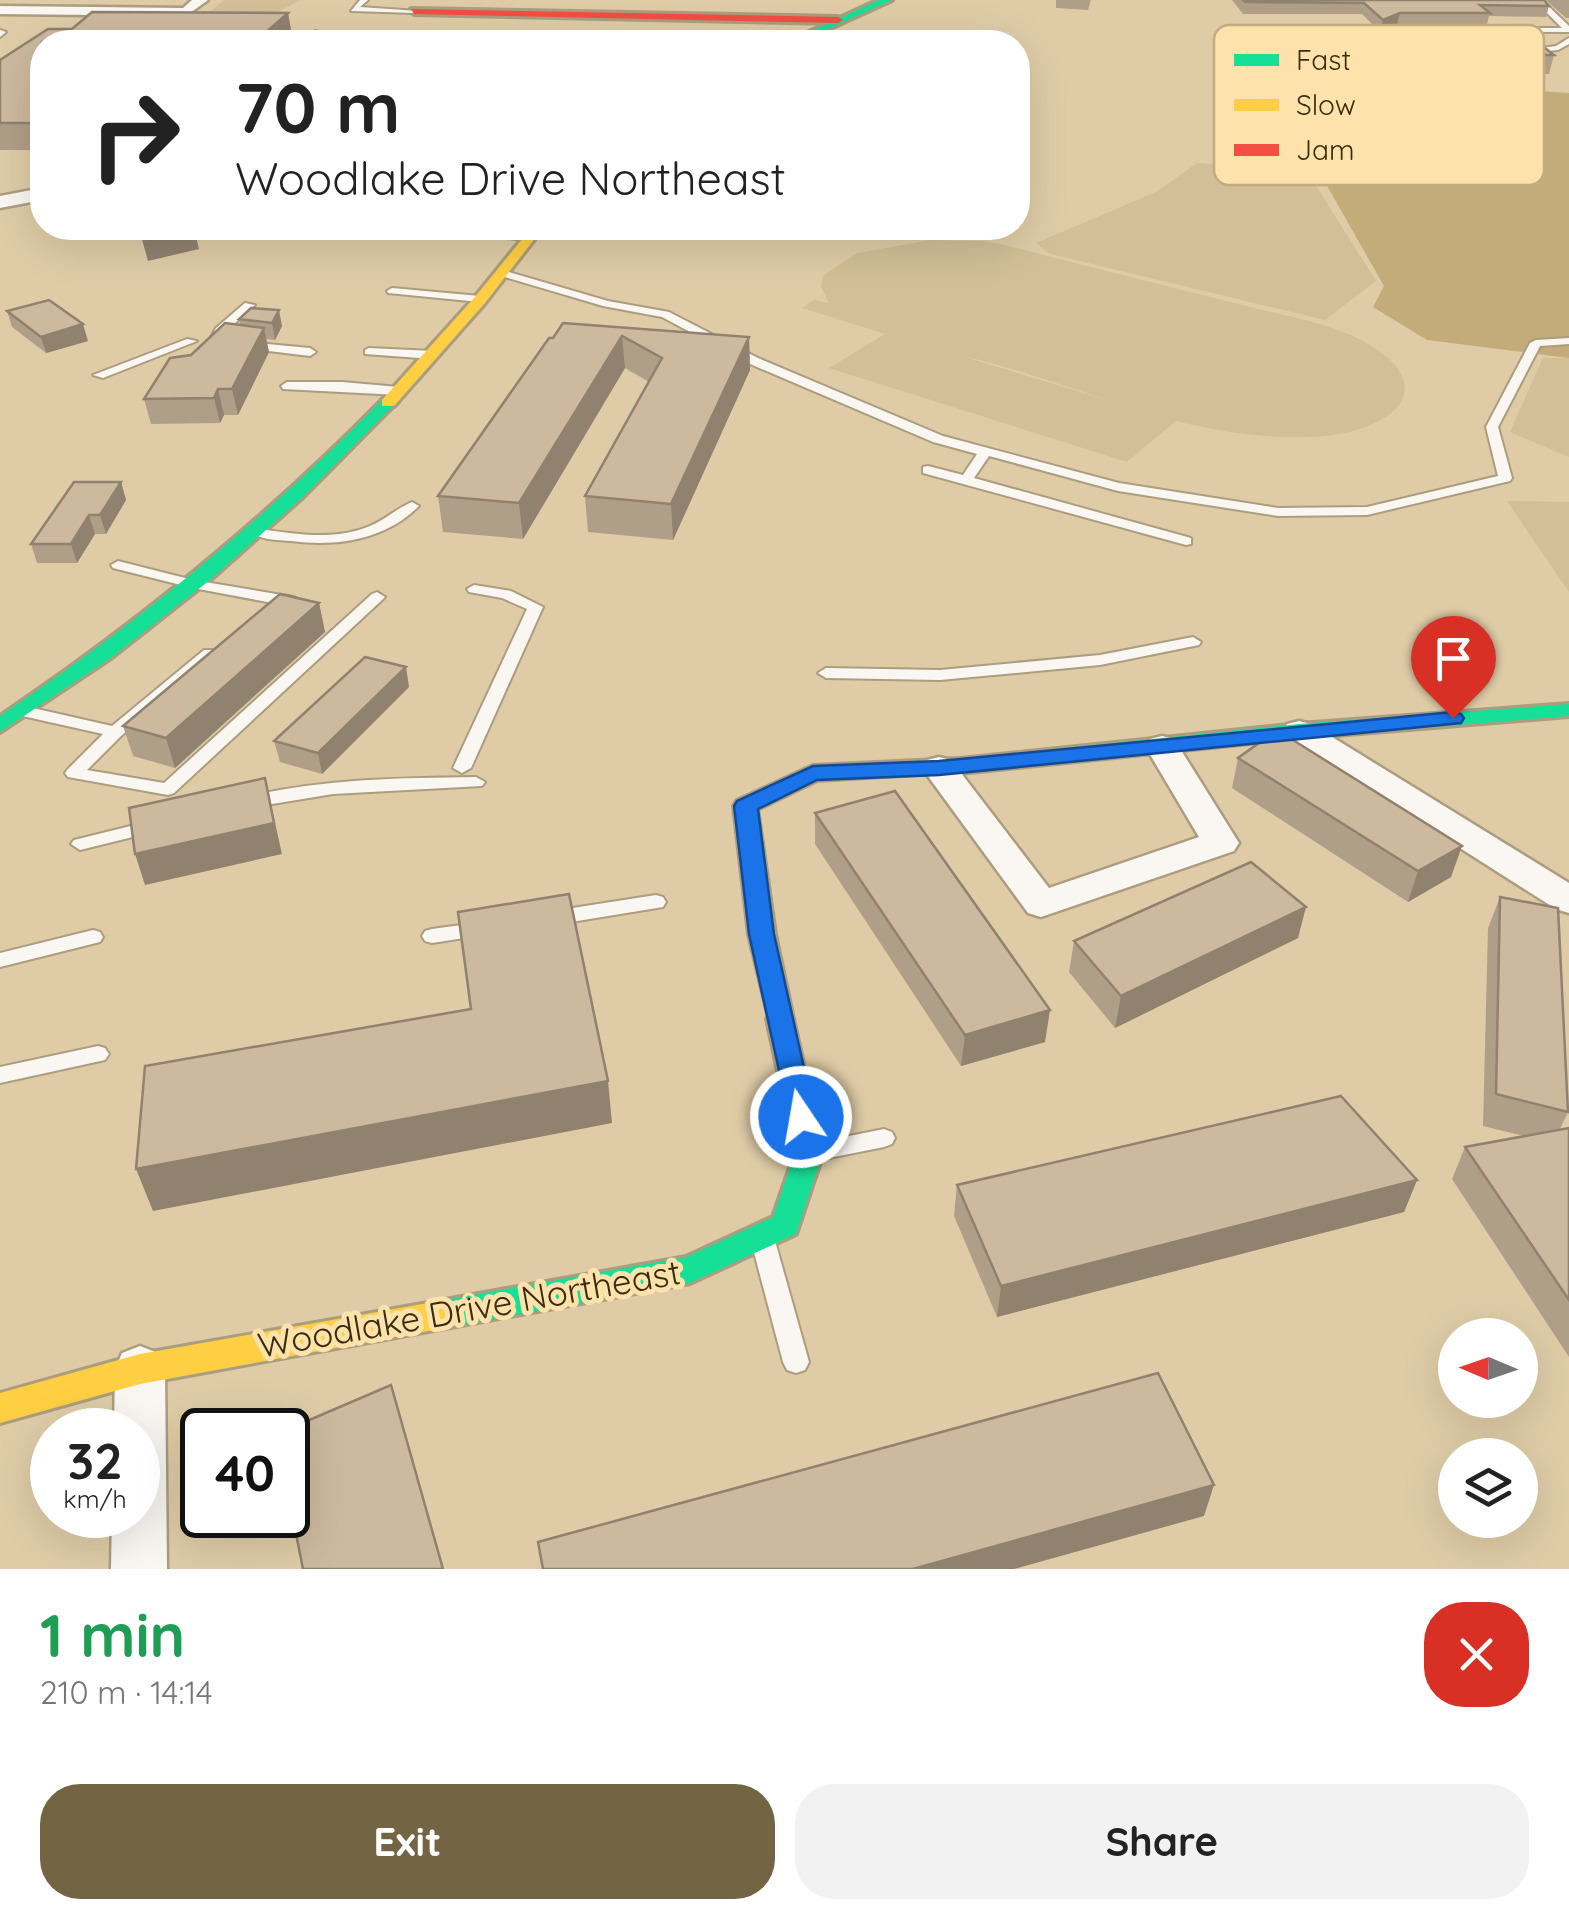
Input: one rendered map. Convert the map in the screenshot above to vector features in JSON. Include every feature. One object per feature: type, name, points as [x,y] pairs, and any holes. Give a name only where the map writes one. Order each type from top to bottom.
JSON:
[{"type":"street","points":[[0,10],[186,12],[201,0]]},
{"type":"street","points":[[817,30],[887,0]]},
{"type":"street","points":[[405,5],[838,20]]},
{"type":"street","points":[[0,202],[30,196]]},
{"type":"street","points":[[0,726],[24,712],[259,532],[399,391],[528,240]]},
{"type":"street","points":[[809,1153],[762,934],[746,806],[813,774],[939,768],[1298,730],[1569,710]]},
{"type":"street","points":[[1298,730],[1564,893]]},
{"type":"street","points":[[939,768],[1041,904],[1221,843],[1162,746]]},
{"type":"street","name":"Woodlake Drive Northeast","points":[[0,1408],[140,1368],[690,1270],[784,1225],[809,1153]]},
{"type":"street","points":[[139,1569],[140,1368]]},
{"type":"lane","points":[[364,0],[354,9],[387,10],[405,5]]},
{"type":"lane","points":[[1538,0],[1569,30]]},
{"type":"lane","points":[[387,10],[405,5]]},
{"type":"lane","points":[[1544,30],[1569,30]]},
{"type":"lane","points":[[1544,49],[1558,48],[1569,40]]},
{"type":"lane","points":[[502,273],[665,314],[770,368],[938,439],[1118,487],[1278,512],[1367,511],[1505,478],[1492,427],[1536,342],[1569,341]]},
{"type":"lane","points":[[392,291],[480,300]]},
{"type":"lane","points":[[564,307],[574,294]]},
{"type":"lane","points":[[249,305],[215,339],[310,352]]},
{"type":"lane","points":[[98,375],[190,340]]},
{"type":"lane","points":[[369,352],[433,354]]},
{"type":"lane","points":[[288,386],[399,391]]},
{"type":"lane","points":[[966,480],[986,452]]},
{"type":"lane","points":[[928,470],[1186,541]]},
{"type":"lane","points":[[259,532],[294,538],[370,534],[390,525],[412,506]]},
{"type":"lane","points":[[118,564],[193,584],[305,604]]},
{"type":"lane","points":[[227,808],[282,794],[469,775],[535,608],[506,594],[474,589]]},
{"type":"lane","points":[[261,610],[276,598]]},
{"type":"lane","points":[[218,647],[115,732],[74,773],[168,789],[377,598]]},
{"type":"lane","points":[[826,673],[940,675],[1100,660],[1193,642]]},
{"type":"lane","points":[[24,712],[115,732]]},
{"type":"lane","points":[[80,844],[172,822]]},
{"type":"lane","points":[[432,936],[656,902]]},
{"type":"lane","points":[[0,960],[93,937]]},
{"type":"lane","points":[[0,1075],[98,1054]]},
{"type":"lane","points":[[809,1153],[884,1138]]},
{"type":"lane","points":[[762,1236],[796,1362]]},
{"type":"shaded area","points":[[224,0],[300,0],[271,16],[206,15]]},
{"type":"shaded area","points":[[1544,91],[1569,93],[1569,358],[1427,340],[1373,307],[1384,286],[1327,185],[1544,185]]},
{"type":"shaded area","points":[[1197,163],[1214,165],[1214,185],[1316,185],[1376,281],[1325,320],[1050,254],[1036,243],[1156,192]]},
{"type":"shaded area","points":[[931,240],[1009,246],[1332,328],[1366,343],[1390,360],[1404,383],[1403,399],[1377,422],[1346,433],[1312,437],[1226,431],[1163,417],[1176,421],[1127,462],[829,368],[885,334],[802,308],[814,300],[829,303],[821,287],[823,276],[857,253]],"holes":[[[962,356],[999,365],[1108,400]]]},
{"type":"shaded area","points":[[1543,358],[1569,358],[1569,457],[1510,432]]},
{"type":"shaded area","points":[[1507,501],[1569,502],[1569,592]]},
{"type":"building","points":[[1243,0],[1544,0],[1549,6],[1480,5],[1490,13],[1400,13],[1383,20],[1364,3]]},
{"type":"building","points":[[92,12],[288,13],[269,30],[46,30],[72,29]]},
{"type":"building","points":[[30,41],[30,123],[0,123],[0,60]]},
{"type":"building","points":[[49,300],[83,324],[41,337],[7,311]]},
{"type":"building","points":[[251,308],[279,310],[272,323],[239,319]]},
{"type":"building","points":[[225,323],[264,328],[232,389],[218,389],[214,398],[144,399],[170,358],[191,355]]},
{"type":"building","points":[[563,323],[749,337],[671,504],[585,496],[662,358],[622,336],[519,503],[438,496],[549,338]]},
{"type":"building","points":[[74,482],[121,482],[100,515],[89,515],[71,544],[31,544]]},
{"type":"building","points":[[280,594],[319,603],[166,738],[123,726]]},
{"type":"building","points":[[365,657],[406,667],[318,753],[274,741]]},
{"type":"building","points":[[1277,730],[1462,846],[1418,871],[1238,758]]},
{"type":"building","points":[[265,778],[274,823],[135,854],[129,808]]},
{"type":"building","points":[[895,791],[1050,1010],[965,1035],[815,813]]},
{"type":"building","points":[[1251,862],[1306,907],[1121,996],[1074,941]]},
{"type":"building","points":[[569,894],[608,1081],[136,1169],[145,1066],[471,1009],[458,912]]},
{"type":"building","points":[[1500,897],[1558,908],[1568,1112],[1496,1094]]},
{"type":"building","points":[[1341,1096],[1417,1180],[1001,1286],[957,1185]]},
{"type":"building","points":[[1569,1128],[1569,1300],[1465,1147]]},
{"type":"building","points":[[1158,1373],[1214,1485],[913,1569],[543,1569],[538,1542]]},
{"type":"building","points":[[391,1385],[443,1569],[303,1569],[297,1538],[310,1538],[310,1420]]},
{"type":"traffic: fast","points":[[819,30],[887,0]]},
{"type":"traffic: fast","points":[[0,726],[104,653],[203,576],[298,493],[388,403]]},
{"type":"traffic: fast","points":[[960,766],[1299,731],[1569,710]]},
{"type":"traffic: fast","points":[[445,1314],[690,1270],[785,1225],[809,1153],[780,1019]]},
{"type":"traffic: slow","points":[[388,403],[528,240]]},
{"type":"traffic: slow","points":[[780,1019],[762,934],[745,806],[813,773],[960,766]]},
{"type":"traffic: slow","points":[[0,1408],[140,1369],[445,1314]]},
{"type":"traffic: jam","points":[[414,11],[838,20]]},
{"type":"route","points":[[801,1117],[762,934],[746,806],[813,774],[939,768],[1298,730],[1453,718]]}]
